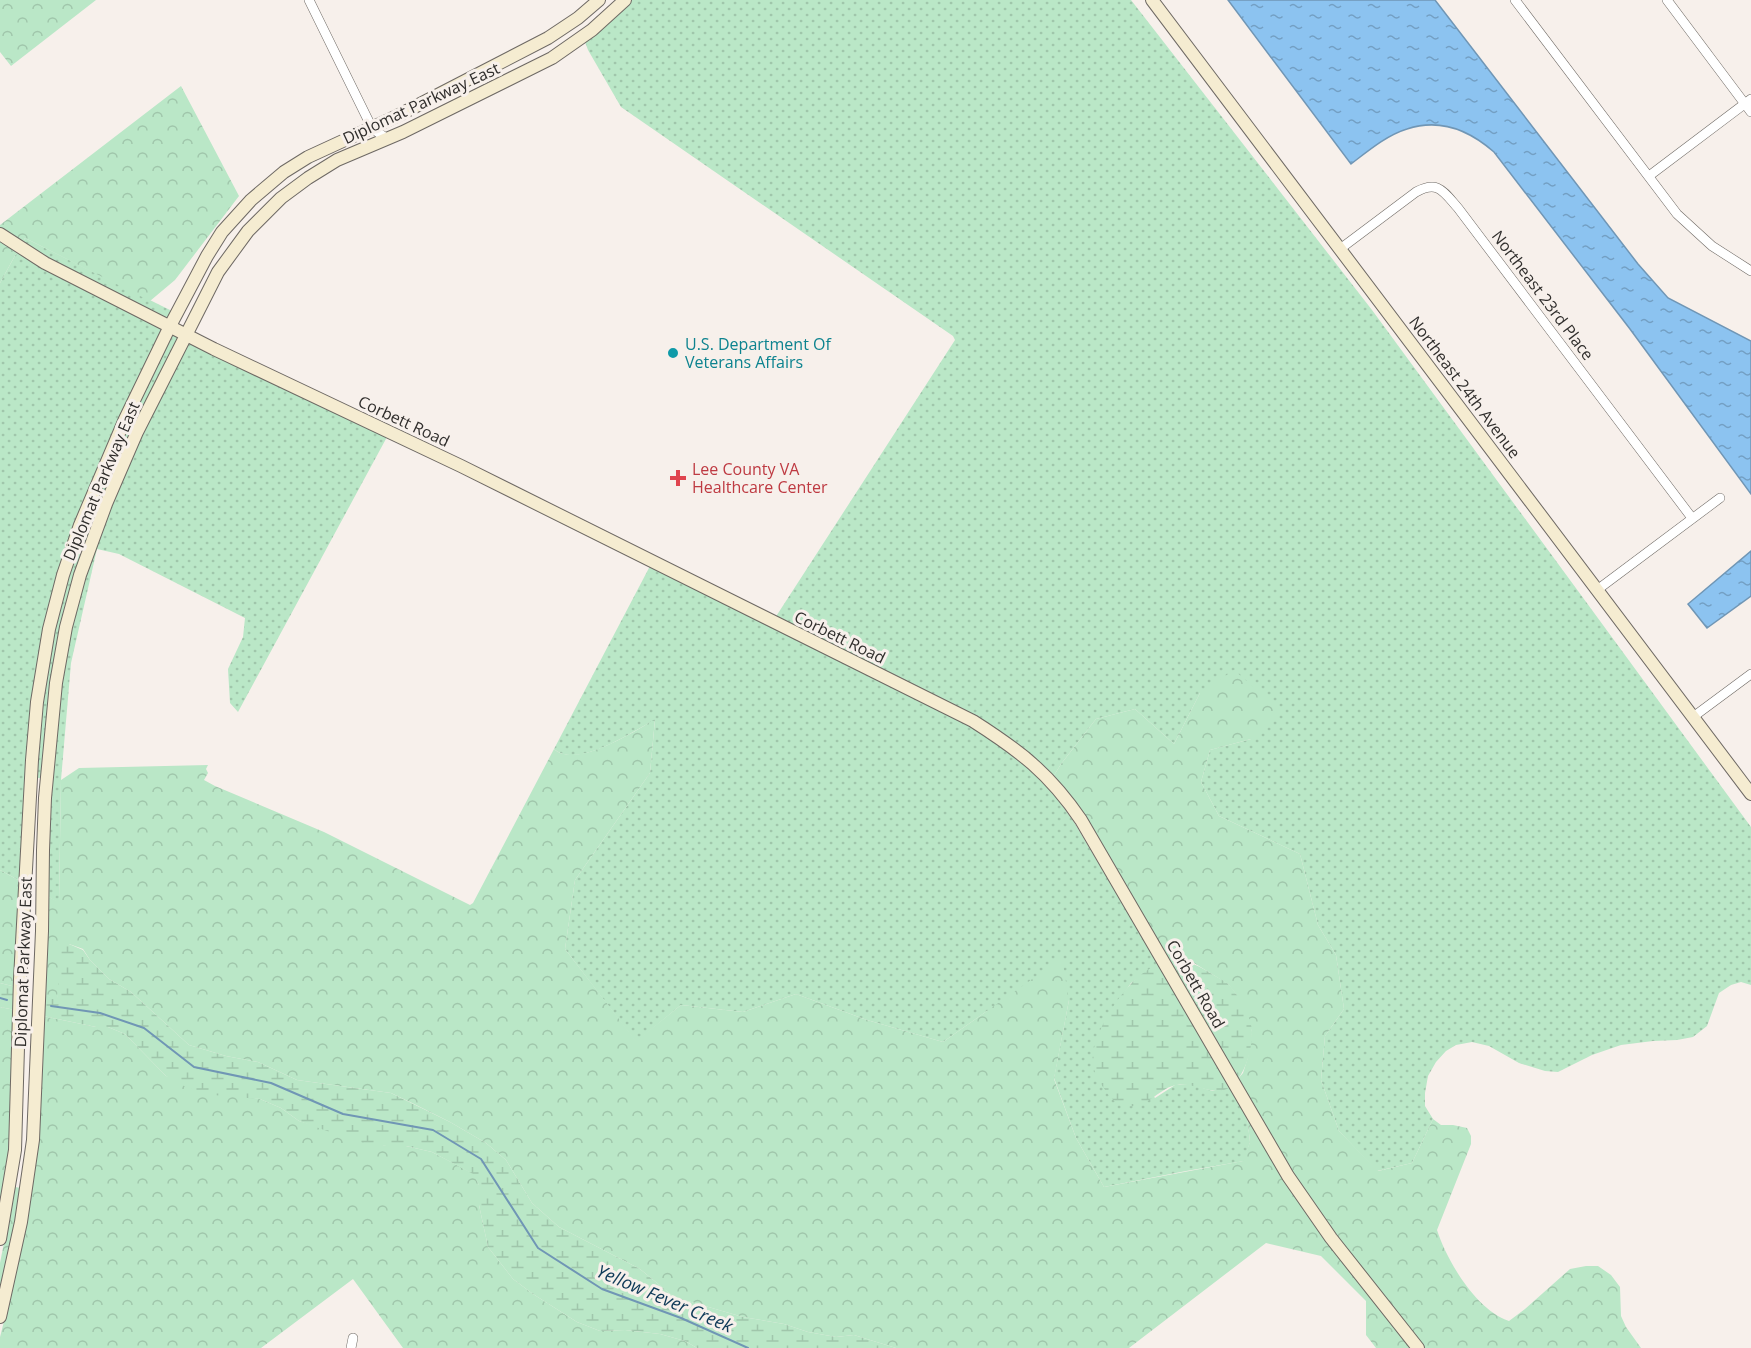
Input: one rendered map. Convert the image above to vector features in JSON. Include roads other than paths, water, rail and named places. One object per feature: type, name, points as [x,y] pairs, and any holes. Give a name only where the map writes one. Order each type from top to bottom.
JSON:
[{"type":"main road","name":"Diplomat Parkway East","points":[[0,1239],[11,1182],[17,1123],[20,979],[30,788],[38,702],[49,629],[73,546],[125,419],[170,326],[214,244],[230,221],[250,200],[284,172],[302,161],[548,38],[578,18],[599,0]]},
{"type":"main road","name":"Diplomat Parkway East","points":[[0,1317],[13,1264],[33,1140],[46,789],[56,683],[74,596],[88,552],[137,432],[218,272],[238,243],[281,198],[337,160],[387,139],[552,58],[592,30],[625,0]]},
{"type":"main road","name":"Northeast 24th Avenue","points":[[1152,0],[1751,794]]},
{"type":"main road","name":"Corbett Road","points":[[0,234],[45,263],[186,335],[471,471],[973,721],[1025,756],[1060,791],[1081,820],[1288,1176],[1331,1238],[1418,1348]]},
{"type":"main road","points":[[73,546],[88,552]]},
{"type":"main road","points":[[30,788],[46,789]]},
{"type":"main road","points":[[11,1182],[27,1184]]},
{"type":"street","points":[[309,0],[372,128],[387,139]]},
{"type":"street","points":[[1515,0],[1677,214],[1697,234],[1727,257],[1751,271]]},
{"type":"street","points":[[1667,0],[1748,101],[1751,112]]},
{"type":"street","points":[[1649,176],[1748,101]]},
{"type":"street","points":[[368,147],[372,128]]},
{"type":"street","name":"Northeast 23rd Place","points":[[1340,249],[1416,192],[1428,186],[1439,187],[1458,208],[1692,518]]},
{"type":"street","points":[[1597,590],[1720,498]]},
{"type":"street","points":[[1693,717],[1751,674]]},
{"type":"water","points":[[1228,0],[1435,0],[1638,264],[1668,298],[1751,341],[1751,494],[1630,329],[1494,152],[1454,128],[1419,126],[1392,135],[1351,164]]},
{"type":"water","points":[[1751,551],[1751,596],[1707,628],[1688,604]]},
{"type":"waterway","name":"Yellow Fever Creek","points":[[0,998],[7,1000]]},
{"type":"waterway","name":"Yellow Fever Creek","points":[[51,1006],[100,1013],[144,1028],[194,1067],[271,1083],[343,1114],[433,1130],[481,1159],[538,1248],[602,1289],[681,1318],[748,1348]]},
{"type":"place","name":"U.S. Department Of Veterans Affairs","points":[[673,353]]},
{"type":"place","name":"Lee County VA Healthcare Center","points":[[678,478]]}]
